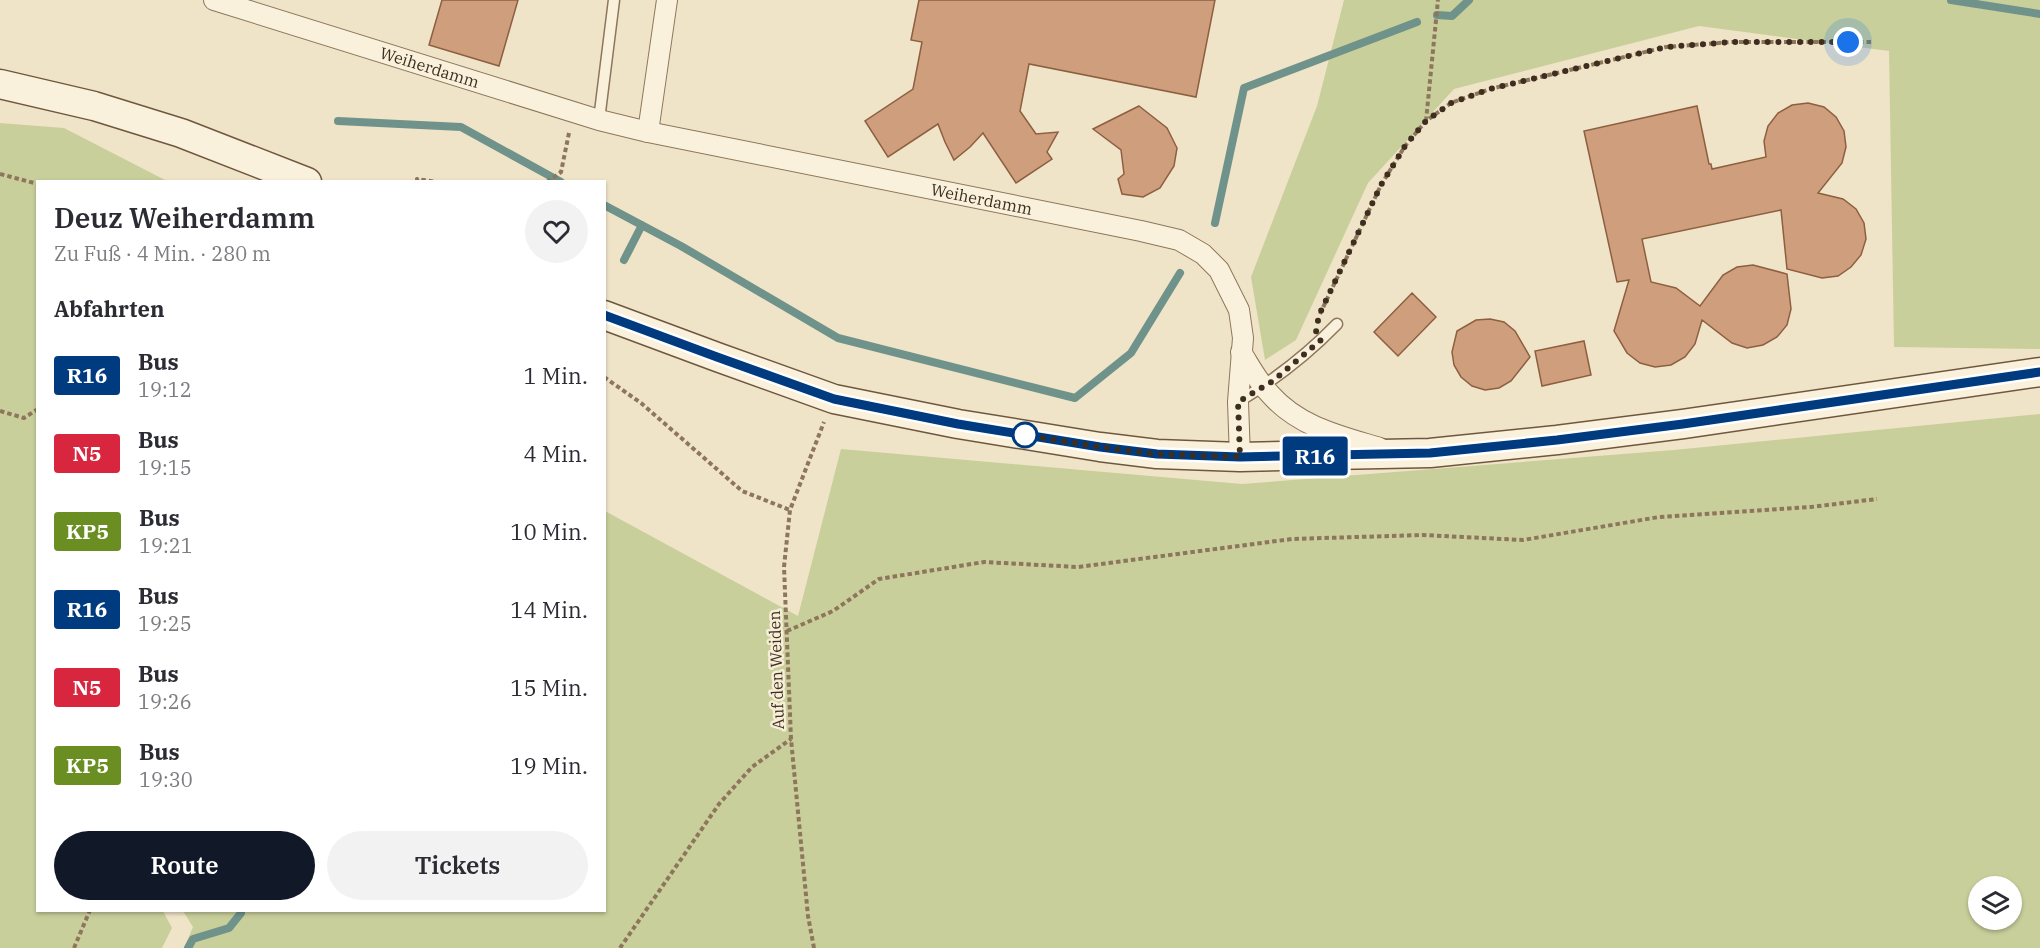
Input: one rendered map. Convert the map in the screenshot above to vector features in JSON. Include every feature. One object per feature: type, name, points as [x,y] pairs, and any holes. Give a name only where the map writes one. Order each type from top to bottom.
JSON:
[{"type":"main road","points":[[0,84],[94,106],[181,133],[302,180]]},
{"type":"main road","points":[[606,316],[834,399],[958,424],[1157,454],[1240,457],[1430,453],[1592,435],[2040,372]]},
{"type":"street","name":"Weiherdamm","points":[[214,0],[599,120],[648,132],[1179,240],[1203,254],[1219,270],[1239,310],[1243,338],[1238,402],[1240,457]]},
{"type":"street","points":[[648,132],[667,0]]},
{"type":"street","points":[[1241,352],[1271,396],[1296,418],[1326,432],[1400,453]]},
{"type":"lane","points":[[599,120],[614,0]]},
{"type":"lane","points":[[1238,402],[1273,381],[1321,340],[1336,324]]},
{"type":"path","points":[[1426,121],[1438,0]]},
{"type":"path","points":[[1321,340],[1316,331],[1319,315],[1381,185],[1405,146],[1426,121],[1451,103],[1490,89],[1666,47],[1732,42],[1872,42]]},
{"type":"path","points":[[550,180],[561,172],[573,112]]},
{"type":"path","points":[[0,174],[36,183]]},
{"type":"path","points":[[606,378],[641,403],[742,491],[790,510]]},
{"type":"path","name":"Auf den Weiden","points":[[814,948],[808,916],[791,739],[784,567],[790,510],[834,399]]},
{"type":"path","points":[[0,411],[24,418],[36,410]]},
{"type":"path","points":[[787,631],[833,611],[879,579],[984,562],[1078,567],[1292,538],[1423,535],[1522,540],[1659,517],[1811,507],[1877,499]]},
{"type":"path","points":[[620,948],[719,804],[752,767],[791,739]]},
{"type":"path","points":[[74,948],[89,912]]},
{"type":"green space","points":[[1344,0],[2040,0],[2040,349],[1894,347],[1889,51],[1699,26],[1454,89],[1368,183],[1296,340],[1265,360],[1251,277],[1317,106]]},
{"type":"green space","points":[[0,123],[64,128],[165,180],[36,180],[36,912],[164,912],[172,928],[162,948],[0,948]]},
{"type":"green space","points":[[2040,414],[2040,948],[184,948],[193,927],[184,912],[606,912],[606,512],[798,616],[841,449],[1242,484],[1674,450]]},
{"type":"building","points":[[442,0],[518,0],[499,66],[429,45]]},
{"type":"building","points":[[919,0],[1215,0],[1196,97],[1029,64],[1020,111],[1036,134],[1058,132],[1047,152],[1052,159],[1016,183],[983,133],[954,160],[938,124],[888,157],[865,121],[913,89],[922,42],[911,40]]},
{"type":"building","points":[[1808,103],[1824,107],[1836,117],[1844,131],[1846,147],[1842,163],[1818,193],[1843,199],[1856,209],[1864,223],[1866,239],[1861,255],[1851,267],[1838,276],[1822,278],[1787,269],[1781,210],[1642,239],[1651,282],[1676,288],[1700,306],[1723,275],[1737,267],[1753,265],[1787,274],[1791,309],[1787,325],[1777,337],[1763,345],[1747,348],[1732,343],[1702,320],[1695,344],[1685,357],[1671,365],[1655,367],[1640,363],[1627,353],[1614,331],[1629,280],[1617,282],[1584,131],[1697,106],[1712,169],[1766,157],[1764,141],[1768,126],[1778,113],[1792,105]]},
{"type":"building","points":[[1139,106],[1167,128],[1177,148],[1174,166],[1160,188],[1143,197],[1122,194],[1118,179],[1124,174],[1121,150],[1093,129]]},
{"type":"building","points":[[1412,293],[1436,317],[1398,356],[1374,332]]},
{"type":"building","points":[[1490,319],[1504,322],[1515,331],[1530,357],[1511,381],[1499,388],[1485,390],[1472,386],[1461,377],[1454,365],[1452,352],[1457,331],[1476,320]]},
{"type":"building","points":[[1584,341],[1591,375],[1542,386],[1535,351]]},
{"type":"waterway","points":[[1437,15],[1452,16],[1469,0]]},
{"type":"waterway","points":[[1951,0],[2040,14]]},
{"type":"waterway","points":[[1215,223],[1244,88],[1417,22]]},
{"type":"waterway","points":[[338,121],[461,127],[557,180]]},
{"type":"waterway","points":[[606,206],[681,246],[838,338],[1075,398],[1131,353],[1180,273]]},
{"type":"waterway","points":[[624,260],[642,225]]},
{"type":"waterway","points":[[188,948],[193,939],[229,928],[241,912]]},
{"type":"bus line","name":"R16","points":[[606,316],[834,399],[958,424],[1157,454],[1240,457],[1430,453],[1683,424],[2040,372]]},
{"type":"route","points":[[1025,435],[1018,434],[1157,454],[1240,457],[1238,402],[1273,381],[1321,340],[1316,331],[1319,315],[1381,185],[1405,146],[1426,121],[1451,103],[1490,89],[1666,47],[1732,42],[1848,42]]}]
